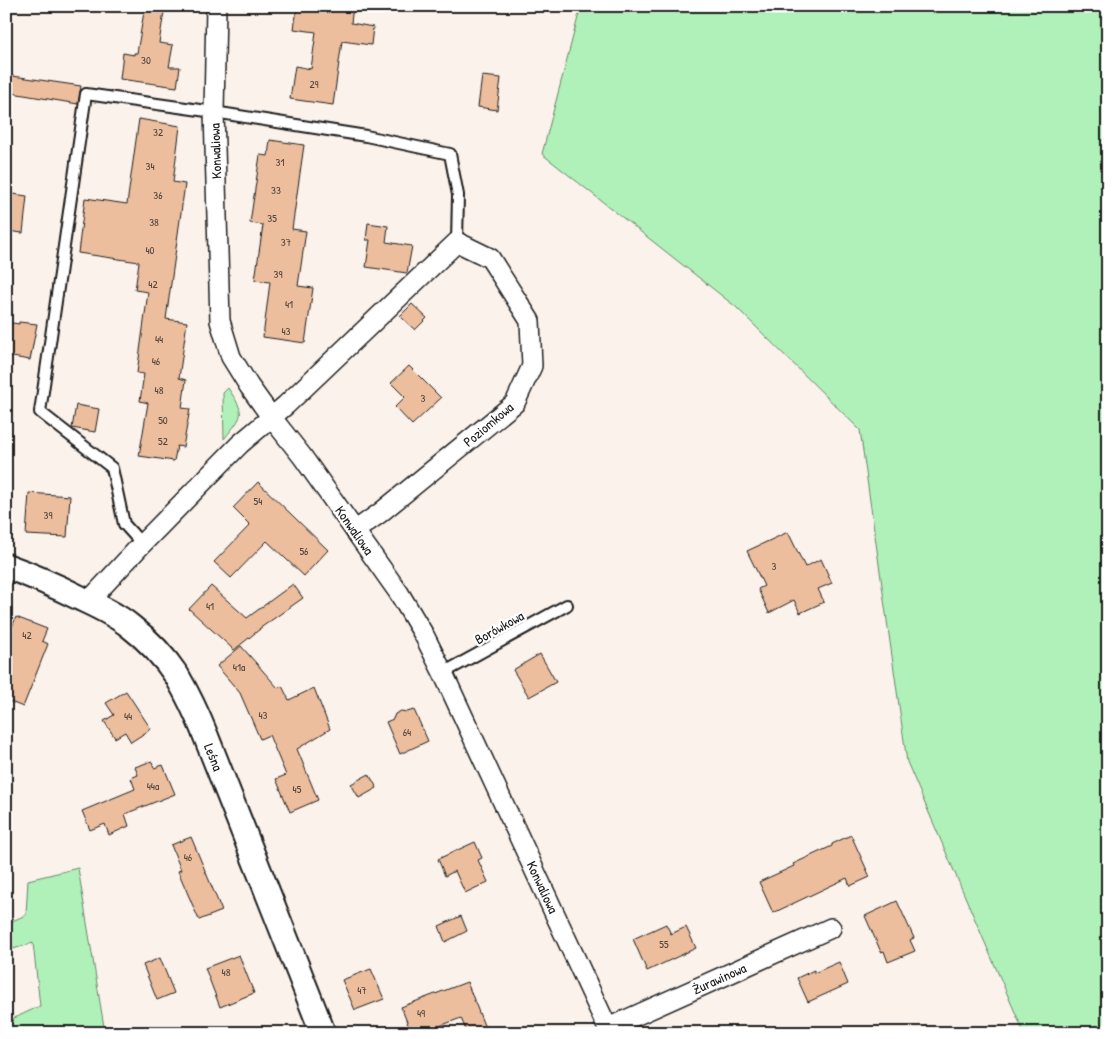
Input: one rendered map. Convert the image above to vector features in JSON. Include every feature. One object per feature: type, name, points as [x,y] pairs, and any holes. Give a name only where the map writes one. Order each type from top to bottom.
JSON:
[{"type":"street","name":"Konwaliowa","points":[[216,6],[214,112],[220,322],[231,357],[248,386],[356,530],[399,593],[424,635],[609,1031]]},
{"type":"street","points":[[88,602],[240,444],[272,418],[457,242]]},
{"type":"street","name":"Poziomkowa","points":[[356,530],[380,513],[515,403],[532,366],[530,321],[490,258],[457,242]]},
{"type":"street","name":"Leśna","points":[[6,566],[56,586],[120,619],[131,626],[176,674],[205,734],[323,1033]]},
{"type":"street","name":"Żurawinowa","points":[[609,1031],[831,928]]},
{"type":"lane","points":[[142,544],[124,524],[112,468],[40,412],[86,94],[366,136],[450,154],[458,195],[457,242]]},
{"type":"lane","name":"Borówkowa","points":[[443,673],[567,605]]},
{"type":"green space","points":[[581,6],[1108,6],[1108,1033],[1024,1033],[907,762],[860,430],[736,307],[542,154]]},
{"type":"green space","points":[[228,388],[238,404],[240,414],[236,424],[224,439],[223,393]]},
{"type":"green space","points":[[78,868],[105,1033],[6,1033],[6,1022],[40,1006],[33,943],[13,949],[10,922],[26,915],[28,880]]},
{"type":"building","points":[[145,6],[165,6],[159,43],[173,45],[169,67],[180,67],[177,87],[120,79],[123,53],[134,55],[134,53],[137,53]]},
{"type":"building","points":[[320,6],[353,6],[351,23],[373,27],[371,45],[342,41],[333,105],[290,99],[295,66],[311,69],[316,32],[294,29],[297,8],[319,11]]},
{"type":"building","points":[[6,75],[81,86],[78,104],[6,92]]},
{"type":"building","points":[[482,76],[501,78],[497,110],[478,107]]},
{"type":"building","points":[[139,119],[180,126],[173,182],[185,184],[166,319],[187,322],[179,378],[186,380],[182,408],[190,409],[183,447],[177,446],[174,461],[139,456],[148,403],[140,401],[144,374],[137,373],[148,292],[135,290],[139,262],[78,253],[85,198],[127,204]]},
{"type":"building","points":[[270,140],[304,145],[292,229],[306,231],[298,286],[313,288],[305,343],[263,337],[270,282],[255,280],[263,225],[250,223],[260,155],[268,156]]},
{"type":"building","points":[[6,193],[27,196],[23,233],[6,231]]},
{"type":"building","points":[[368,223],[388,226],[386,242],[412,246],[407,273],[366,267],[370,240],[366,240]]},
{"type":"building","points":[[412,304],[427,318],[415,330],[400,316]]},
{"type":"building","points":[[6,322],[37,324],[30,360],[6,356]]},
{"type":"building","points":[[409,366],[441,398],[412,425],[395,407],[405,397],[391,383]]},
{"type":"building","points":[[76,405],[99,409],[95,432],[72,428]]},
{"type":"building","points":[[258,482],[328,550],[304,576],[267,541],[231,578],[214,562],[250,525],[233,508]]},
{"type":"building","points":[[29,493],[70,496],[67,537],[26,535]]},
{"type":"building","points":[[788,532],[805,567],[821,559],[832,583],[818,589],[824,602],[800,613],[794,600],[769,613],[758,589],[764,586],[747,551]]},
{"type":"building","points":[[293,584],[303,598],[259,629],[234,650],[189,609],[211,586],[247,618]]},
{"type":"building","points":[[16,617],[47,629],[42,641],[48,644],[23,707],[6,700],[6,642]]},
{"type":"building","points":[[241,646],[278,688],[282,686],[289,700],[314,688],[330,729],[297,749],[318,800],[290,812],[276,779],[286,775],[269,735],[260,739],[240,693],[217,666]]},
{"type":"building","points":[[540,654],[556,682],[529,697],[513,670]]},
{"type":"building","points":[[126,691],[151,729],[131,742],[125,732],[115,738],[104,721],[114,715],[106,703]]},
{"type":"building","points":[[414,710],[428,741],[400,754],[386,722],[393,719],[395,714],[401,711]]},
{"type":"building","points":[[152,761],[154,768],[163,765],[175,794],[125,814],[129,826],[109,835],[105,824],[90,830],[82,811],[135,789],[131,778],[138,775],[135,767]]},
{"type":"building","points":[[369,774],[377,788],[359,798],[351,784]]},
{"type":"building","points":[[851,835],[870,877],[850,886],[847,878],[773,913],[759,882],[794,866],[793,864]]},
{"type":"building","points":[[191,837],[222,911],[199,920],[178,871],[181,870],[171,845]]},
{"type":"building","points":[[475,842],[482,858],[478,860],[488,882],[465,893],[455,871],[445,876],[438,859]]},
{"type":"building","points":[[897,901],[914,938],[910,940],[915,951],[888,962],[884,951],[881,952],[865,916]]},
{"type":"building","points":[[461,916],[467,931],[445,942],[439,926]]},
{"type":"building","points":[[666,924],[671,934],[686,927],[696,948],[647,971],[633,939]]},
{"type":"building","points":[[239,955],[254,993],[220,1007],[205,968]]},
{"type":"building","points":[[160,958],[174,993],[157,1000],[143,965]]},
{"type":"building","points":[[839,962],[848,984],[808,1002],[797,978]]},
{"type":"building","points":[[371,969],[384,999],[355,1010],[342,980]]},
{"type":"building","points":[[467,982],[485,1028],[467,1033],[461,1018],[421,1033],[419,1029],[411,1032],[401,1007]]}]
